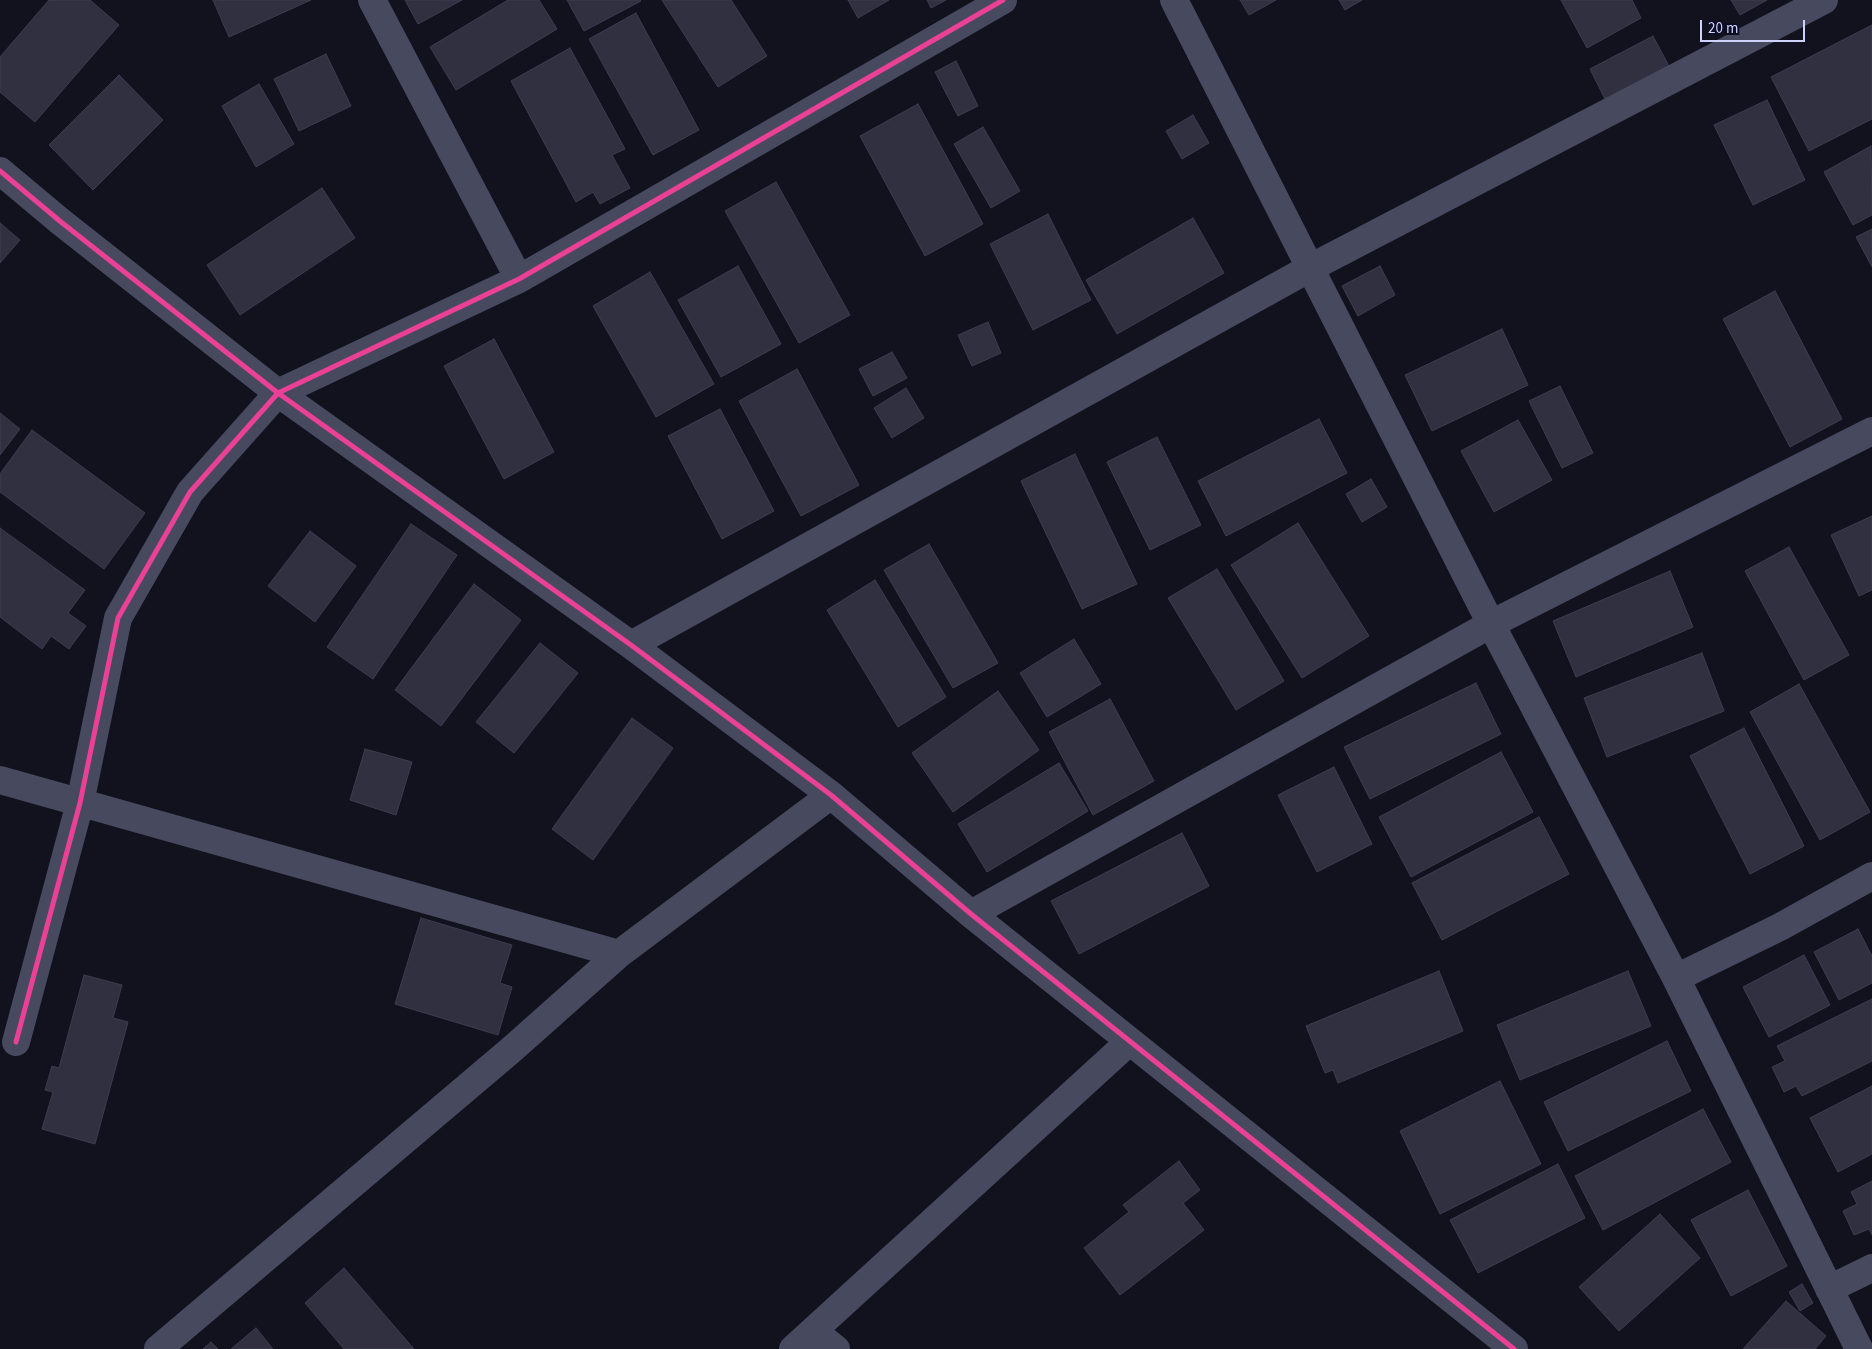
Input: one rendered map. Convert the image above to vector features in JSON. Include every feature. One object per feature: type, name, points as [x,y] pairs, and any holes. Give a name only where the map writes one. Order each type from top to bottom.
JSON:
[{"type":"street","points":[[372,0],[519,279]]},
{"type":"street","points":[[16,1042],[80,803],[118,618],[190,492],[278,393],[519,279],[1003,0]]},
{"type":"street","points":[[1174,0],[1491,624],[1676,978],[1860,1349]]},
{"type":"street","points":[[631,646],[1310,268],[1824,0]]},
{"type":"street","points":[[0,171],[61,222],[278,393],[631,646],[831,795],[971,914],[1514,1349]]},
{"type":"street","points":[[971,914],[1491,624],[1872,431]]},
{"type":"street","points":[[0,780],[619,954]]},
{"type":"street","points":[[158,1349],[511,1050],[619,954],[831,795]]},
{"type":"street","points":[[1676,978],[1780,927],[1872,876]]},
{"type":"street","points":[[793,1349],[1129,1042]]},
{"type":"street","points":[[1829,1289],[1872,1268]]},
{"type":"street","points":[[813,1331],[836,1349]]},
{"type":"building","points":[[49,0],[90,0],[119,25],[35,122],[0,92],[0,57]]},
{"type":"building","points":[[213,0],[311,0],[229,37]]},
{"type":"building","points":[[405,0],[462,0],[418,24]]},
{"type":"building","points":[[508,0],[539,0],[557,29],[456,90],[430,47]]},
{"type":"building","points":[[567,0],[640,0],[641,1],[584,31]]},
{"type":"building","points":[[662,0],[731,0],[767,56],[718,87]]},
{"type":"building","points":[[848,0],[889,0],[858,18]]},
{"type":"building","points":[[927,0],[946,0],[931,8]]},
{"type":"building","points":[[1240,0],[1276,0],[1249,15]]},
{"type":"building","points":[[1339,0],[1362,0],[1345,10]]},
{"type":"building","points":[[1561,0],[1632,0],[1641,18],[1587,48]]},
{"type":"building","points":[[1731,0],[1767,0],[1740,15]]},
{"type":"building","points":[[636,13],[699,130],[653,155],[589,39]]},
{"type":"building","points":[[1872,25],[1872,119],[1809,151],[1771,77]]},
{"type":"building","points":[[1653,36],[1671,70],[1607,103],[1590,69]]},
{"type":"building","points":[[570,48],[625,149],[612,155],[630,188],[600,204],[593,192],[576,202],[511,81]]},
{"type":"building","points":[[326,54],[351,106],[299,131],[274,79]]},
{"type":"building","points":[[956,61],[978,106],[958,116],[935,72]]},
{"type":"building","points":[[119,75],[163,120],[93,190],[49,145]]},
{"type":"building","points":[[259,84],[294,144],[256,167],[222,106]]},
{"type":"building","points":[[1767,100],[1805,180],[1753,205],[1714,125]]},
{"type":"building","points":[[918,104],[983,224],[925,256],[860,136]]},
{"type":"building","points":[[1193,115],[1209,143],[1182,159],[1166,131]]},
{"type":"building","points":[[983,127],[1020,191],[991,208],[954,144]]},
{"type":"building","points":[[1871,146],[1872,215],[1853,225],[1824,172]]},
{"type":"building","points":[[776,182],[850,315],[799,343],[725,211]]},
{"type":"building","points":[[322,188],[355,238],[240,315],[207,265]]},
{"type":"building","points":[[1048,214],[1091,300],[1033,330],[990,244]]},
{"type":"building","points":[[1193,218],[1224,273],[1117,334],[1086,280]]},
{"type":"building","points":[[0,223],[20,240],[0,263]]},
{"type":"building","points":[[1872,229],[1872,267],[1856,237]]},
{"type":"building","points":[[738,266],[781,344],[721,377],[678,300]]},
{"type":"building","points":[[1380,266],[1395,295],[1358,316],[1342,286]]},
{"type":"building","points":[[650,272],[714,384],[656,417],[593,306]]},
{"type":"building","points":[[1775,291],[1842,419],[1790,447],[1723,319]]},
{"type":"building","points":[[988,322],[1001,353],[972,366],[958,335]]},
{"type":"building","points":[[1502,329],[1528,385],[1432,431],[1405,375]]},
{"type":"building","points":[[494,339],[554,452],[504,479],[444,366]]},
{"type":"building","points":[[892,352],[907,378],[873,396],[859,369]]},
{"type":"building","points":[[797,369],[859,485],[801,516],[739,401]]},
{"type":"building","points":[[1560,386],[1593,453],[1562,468],[1529,401]]},
{"type":"building","points":[[906,388],[924,418],[892,438],[874,408]]},
{"type":"building","points":[[720,409],[774,511],[722,539],[668,436]]},
{"type":"building","points":[[0,413],[20,429],[0,455]]},
{"type":"building","points":[[1319,419],[1347,473],[1226,536],[1198,481]]},
{"type":"building","points":[[1518,420],[1552,480],[1494,512],[1461,451]]},
{"type":"building","points":[[32,430],[145,513],[104,569],[0,492],[0,474]]},
{"type":"building","points":[[1157,437],[1201,525],[1150,550],[1107,462]]},
{"type":"building","points":[[1075,454],[1137,584],[1082,609],[1021,481]]},
{"type":"building","points":[[1371,479],[1387,507],[1362,522],[1346,494]]},
{"type":"building","points":[[1872,516],[1872,590],[1859,596],[1831,535]]},
{"type":"building","points":[[1298,523],[1369,636],[1302,678],[1231,565]]},
{"type":"building","points":[[411,524],[457,555],[373,679],[327,647]]},
{"type":"building","points":[[0,528],[85,590],[68,613],[86,626],[69,649],[51,636],[42,649],[0,617]]},
{"type":"building","points":[[310,531],[356,566],[315,622],[268,586]]},
{"type":"building","points":[[929,544],[998,663],[953,688],[884,570]]},
{"type":"building","points":[[1789,547],[1849,655],[1804,680],[1745,571]]},
{"type":"building","points":[[1217,569],[1284,681],[1236,710],[1168,598]]},
{"type":"building","points":[[1670,571],[1693,627],[1576,677],[1553,621]]},
{"type":"building","points":[[875,580],[946,697],[898,727],[827,610]]},
{"type":"building","points":[[474,584],[521,620],[441,726],[395,690]]},
{"type":"building","points":[[1074,639],[1101,684],[1047,717],[1020,673]]},
{"type":"building","points":[[540,643],[578,673],[514,753],[476,722]]},
{"type":"building","points":[[1702,653],[1724,711],[1607,757],[1584,698]]},
{"type":"building","points":[[1476,683],[1501,734],[1370,799],[1344,747]]},
{"type":"building","points":[[1799,684],[1870,812],[1820,840],[1750,712]]},
{"type":"building","points":[[998,691],[1039,750],[953,812],[912,753]]},
{"type":"building","points":[[1110,699],[1154,781],[1093,815],[1049,732]]},
{"type":"building","points":[[632,718],[673,748],[593,860],[552,829]]},
{"type":"building","points":[[1744,728],[1804,846],[1750,874],[1690,756]]},
{"type":"building","points":[[365,749],[412,762],[396,815],[350,800]]},
{"type":"building","points":[[1501,752],[1533,812],[1411,877],[1379,817]]},
{"type":"building","points":[[1059,763],[1088,811],[987,872],[958,824]]},
{"type":"building","points":[[1334,767],[1372,844],[1317,872],[1278,795]]},
{"type":"building","points":[[1539,817],[1569,874],[1442,940],[1412,883]]},
{"type":"building","points":[[1182,833],[1209,886],[1079,954],[1051,901]]},
{"type":"building","points":[[421,918],[512,945],[500,983],[512,987],[498,1035],[395,1004]]},
{"type":"building","points":[[1858,929],[1872,956],[1872,983],[1839,1000],[1814,952]]},
{"type":"building","points":[[1804,955],[1830,1005],[1769,1037],[1743,987]]},
{"type":"building","points":[[1439,971],[1463,1031],[1338,1083],[1333,1070],[1325,1073],[1306,1026]]},
{"type":"building","points":[[1628,971],[1651,1026],[1520,1080],[1497,1025]]},
{"type":"building","points":[[84,975],[122,985],[113,1018],[128,1022],[95,1144],[42,1129],[53,1092],[45,1090],[52,1066],[59,1068]]},
{"type":"building","points":[[1872,999],[1872,1061],[1802,1096],[1796,1086],[1784,1092],[1772,1067],[1785,1061],[1777,1046]]},
{"type":"building","points":[[1667,1041],[1691,1091],[1568,1151],[1544,1102]]},
{"type":"building","points":[[1500,1081],[1541,1164],[1440,1214],[1400,1131]]},
{"type":"building","points":[[1872,1086],[1872,1154],[1838,1172],[1810,1118]]},
{"type":"building","points":[[1703,1109],[1731,1162],[1603,1230],[1575,1176]]},
{"type":"building","points":[[1179,1161],[1200,1190],[1183,1203],[1204,1230],[1120,1295],[1084,1248],[1129,1212],[1123,1205]]},
{"type":"building","points":[[1558,1164],[1585,1218],[1478,1273],[1450,1220]]},
{"type":"building","points":[[1872,1181],[1872,1235],[1869,1229],[1854,1235],[1843,1211],[1857,1204],[1851,1192]]},
{"type":"building","points":[[1748,1190],[1787,1266],[1731,1296],[1691,1220]]},
{"type":"building","points":[[1660,1214],[1700,1258],[1619,1331],[1579,1287]]},
{"type":"building","points":[[344,1268],[414,1349],[344,1349],[305,1303]]},
{"type":"building","points":[[1802,1284],[1813,1303],[1800,1311],[1789,1292]]},
{"type":"building","points":[[1786,1301],[1826,1336],[1815,1349],[1743,1349]]},
{"type":"building","points":[[256,1328],[273,1349],[231,1349]]},
{"type":"building","points":[[211,1342],[218,1349],[203,1349]]},
{"type":"cycle path","points":[[16,1042],[80,803],[118,618],[190,492],[278,393],[519,279],[1003,0]]},
{"type":"cycle path","points":[[0,171],[61,222],[278,393],[631,645],[831,795],[971,914],[1514,1349]]}]
